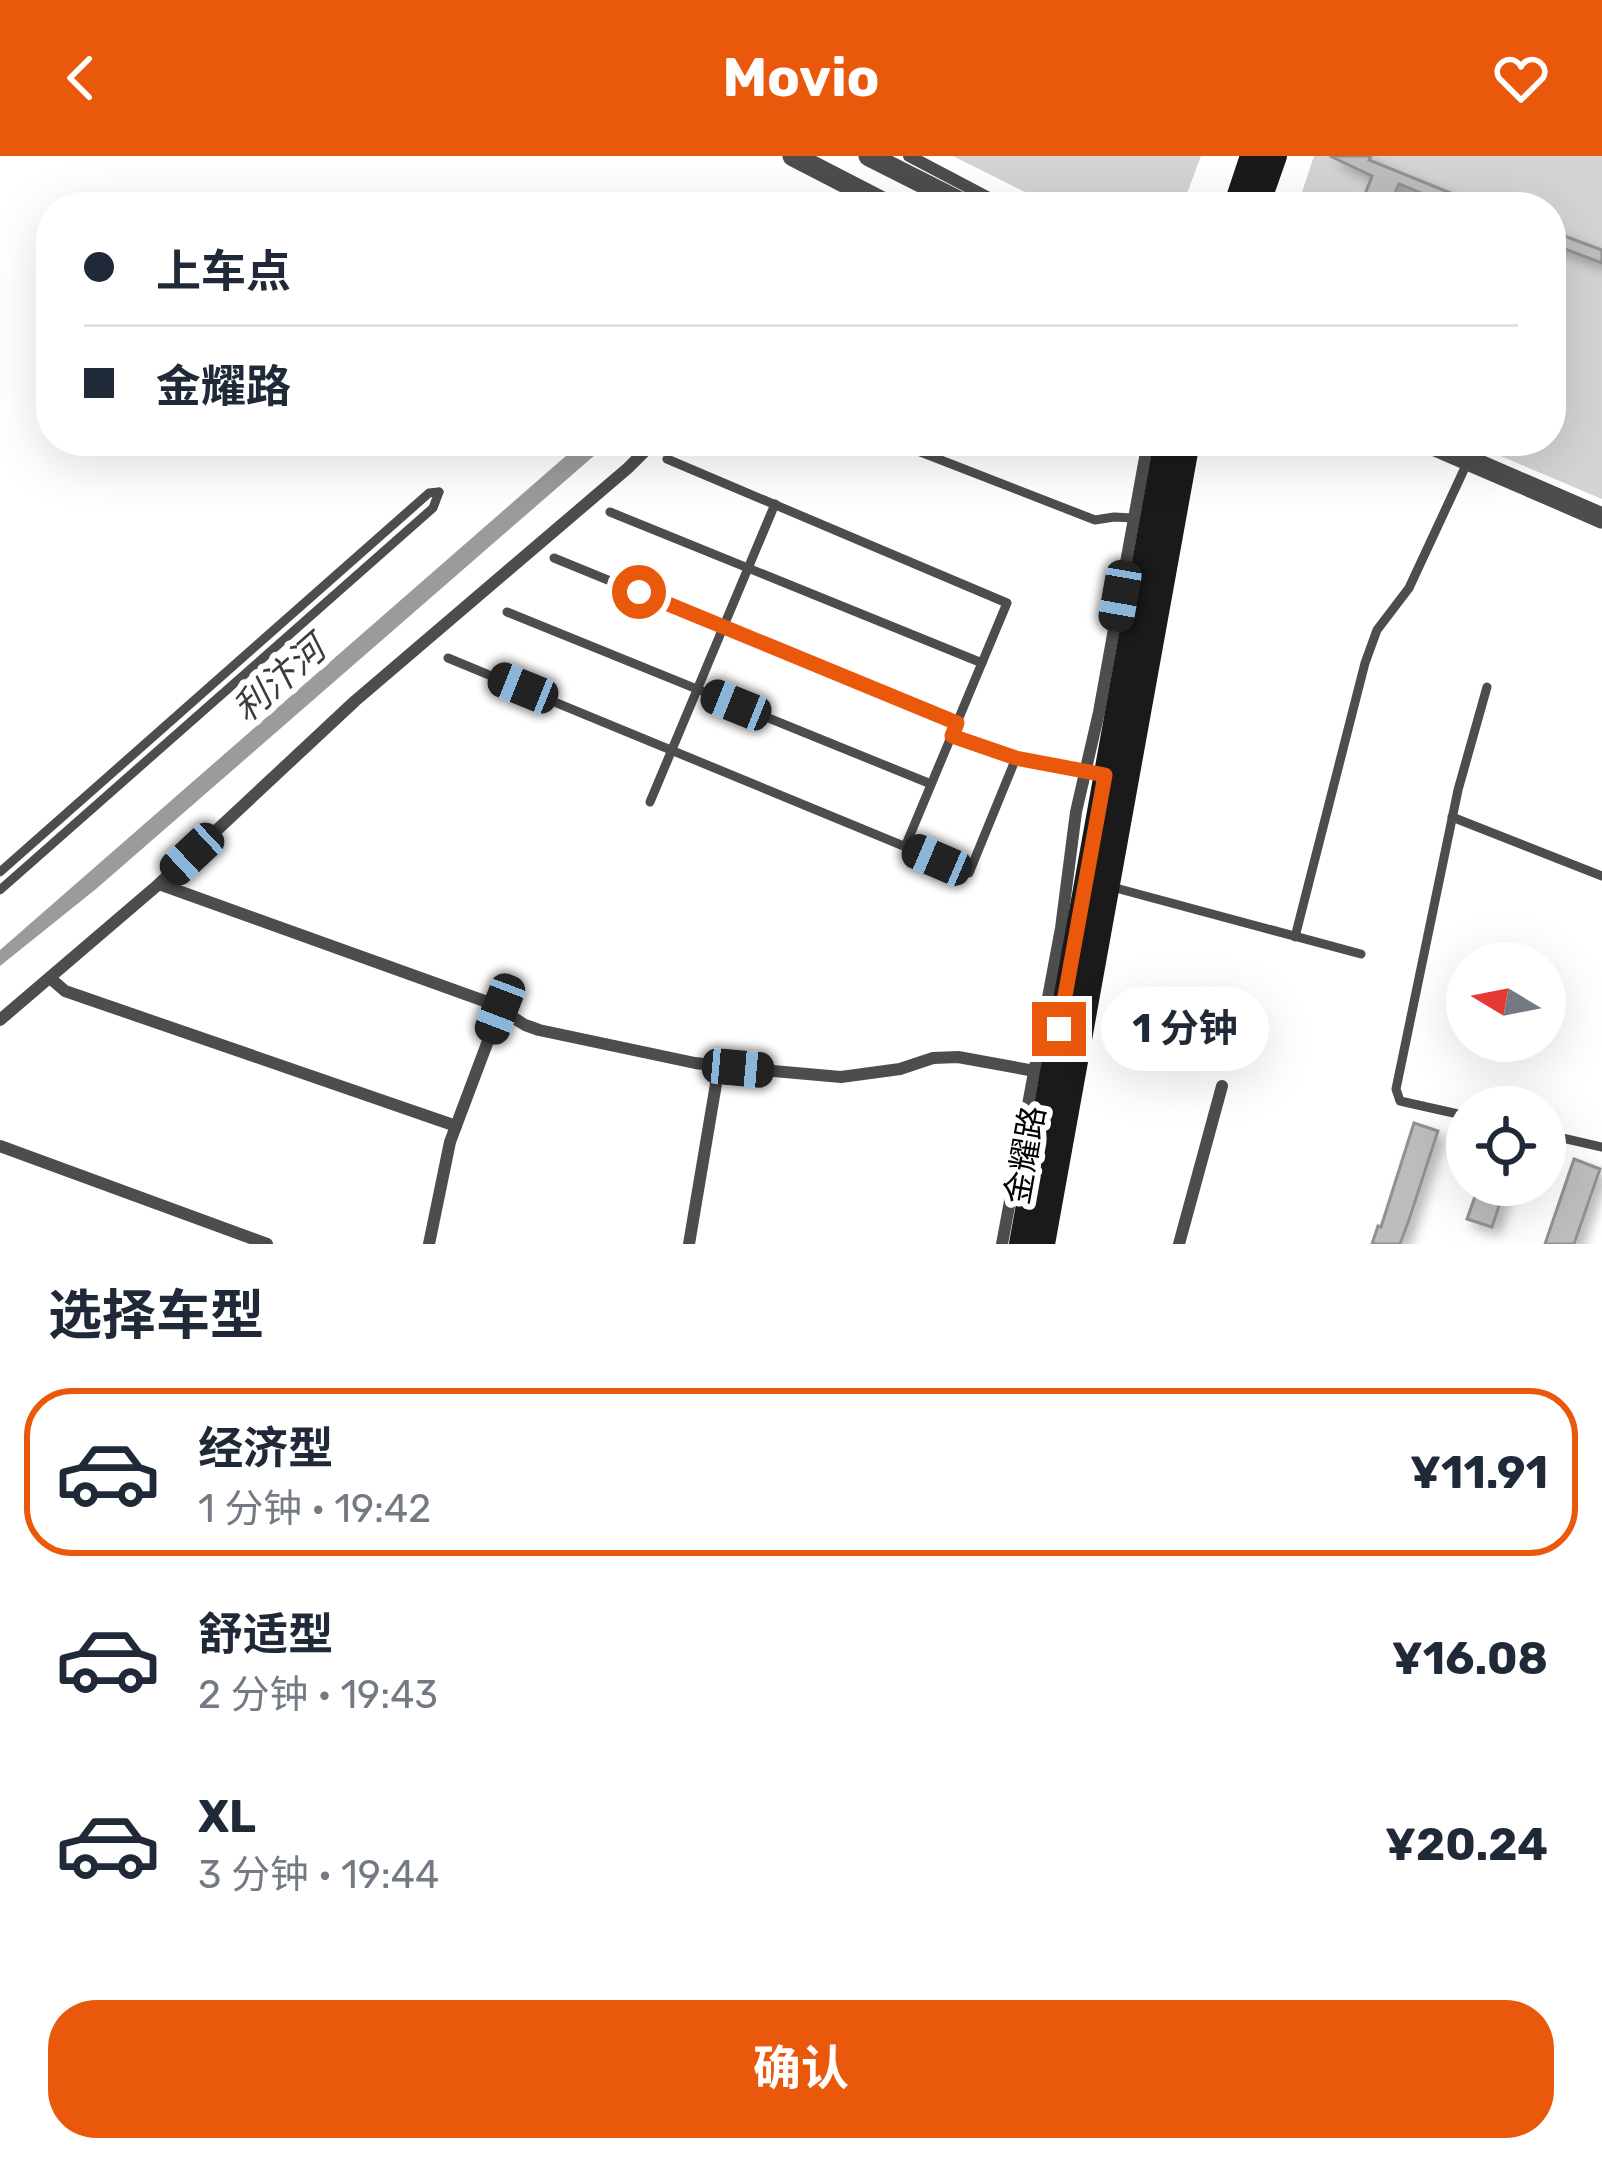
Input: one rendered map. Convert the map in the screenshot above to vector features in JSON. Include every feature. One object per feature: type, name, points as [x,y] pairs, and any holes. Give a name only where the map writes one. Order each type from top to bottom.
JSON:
[{"type":"main road","points":[[1239,192],[1252,156]]},
{"type":"main road","points":[[1262,192],[1275,156]]},
{"type":"main road","name":"金耀路","points":[[1021,1244],[1043,1072],[1095,773],[1163,456]]},
{"type":"main road","name":"金耀路","points":[[1042,1244],[1185,456]]},
{"type":"street","points":[[794,156],[863,192]]},
{"type":"street","points":[[869,156],[940,192]]},
{"type":"street","points":[[909,156],[977,192]]},
{"type":"street","points":[[0,1020],[159,884],[355,701],[640,456]]},
{"type":"street","points":[[1095,773],[1099,712],[1145,456]]},
{"type":"street","points":[[1459,456],[1602,518]]},
{"type":"street","points":[[159,884],[490,1003],[539,1030],[694,1063],[842,1077],[958,1057],[1043,1072],[1002,1244]]},
{"type":"street","points":[[50,978],[65,991],[456,1126]]},
{"type":"street","points":[[429,1244],[443,1166],[500,1009]]},
{"type":"street","points":[[689,1244],[719,1066]]},
{"type":"street","points":[[1179,1244],[1222,1086]]},
{"type":"street","points":[[0,1146],[267,1244]]},
{"type":"lane","points":[[931,456],[1095,520],[1133,518]]},
{"type":"lane","points":[[668,459],[1007,602],[905,847]]},
{"type":"lane","points":[[1295,937],[1365,663],[1377,630],[1409,588],[1468,460]]},
{"type":"lane","points":[[0,872],[429,493],[439,492],[433,508],[0,890]]},
{"type":"lane","points":[[650,802],[775,505]]},
{"type":"lane","points":[[610,512],[982,663]]},
{"type":"lane","points":[[554,558],[957,723]]},
{"type":"lane","points":[[507,612],[932,784]]},
{"type":"lane","points":[[448,658],[969,873],[1016,758]]},
{"type":"lane","points":[[1446,1111],[1400,1101],[1396,1089],[1452,817],[1486,687]]},
{"type":"lane","points":[[952,736],[1016,758],[1095,773]]},
{"type":"lane","points":[[1452,817],[1602,876]]},
{"type":"lane","points":[[1107,885],[1361,954]]},
{"type":"lane","points":[[1566,1139],[1602,1148]]},
{"type":"shaded area","points":[[953,156],[1201,156],[1188,192],[1025,192]]},
{"type":"shaded area","points":[[1314,156],[1602,156],[1602,499],[1500,456],[1566,456],[1566,192],[1302,192]]},
{"type":"shaded area","points":[[566,456],[594,456],[96,889],[0,966],[0,950]]},
{"type":"building","points":[[1330,156],[1371,156],[1369,160],[1448,192],[1418,192],[1399,184],[1396,192],[1366,192],[1372,176]]},
{"type":"building","points":[[1566,237],[1602,250],[1602,263],[1566,250]]},
{"type":"building","points":[[1414,1123],[1438,1131],[1409,1220],[1400,1244],[1372,1244],[1381,1227]]},
{"type":"building","points":[[1574,1159],[1600,1169],[1574,1244],[1545,1244],[1558,1206],[1566,1206],[1566,1182]]},
{"type":"building","points":[[1472,1206],[1499,1206],[1492,1227],[1467,1219]]},
{"type":"route","points":[[639,592],[957,723],[952,736],[1016,758],[1105,775],[1059,1029]]},
{"type":"water label","name":"利汴河","points":[[279,679]]}]
